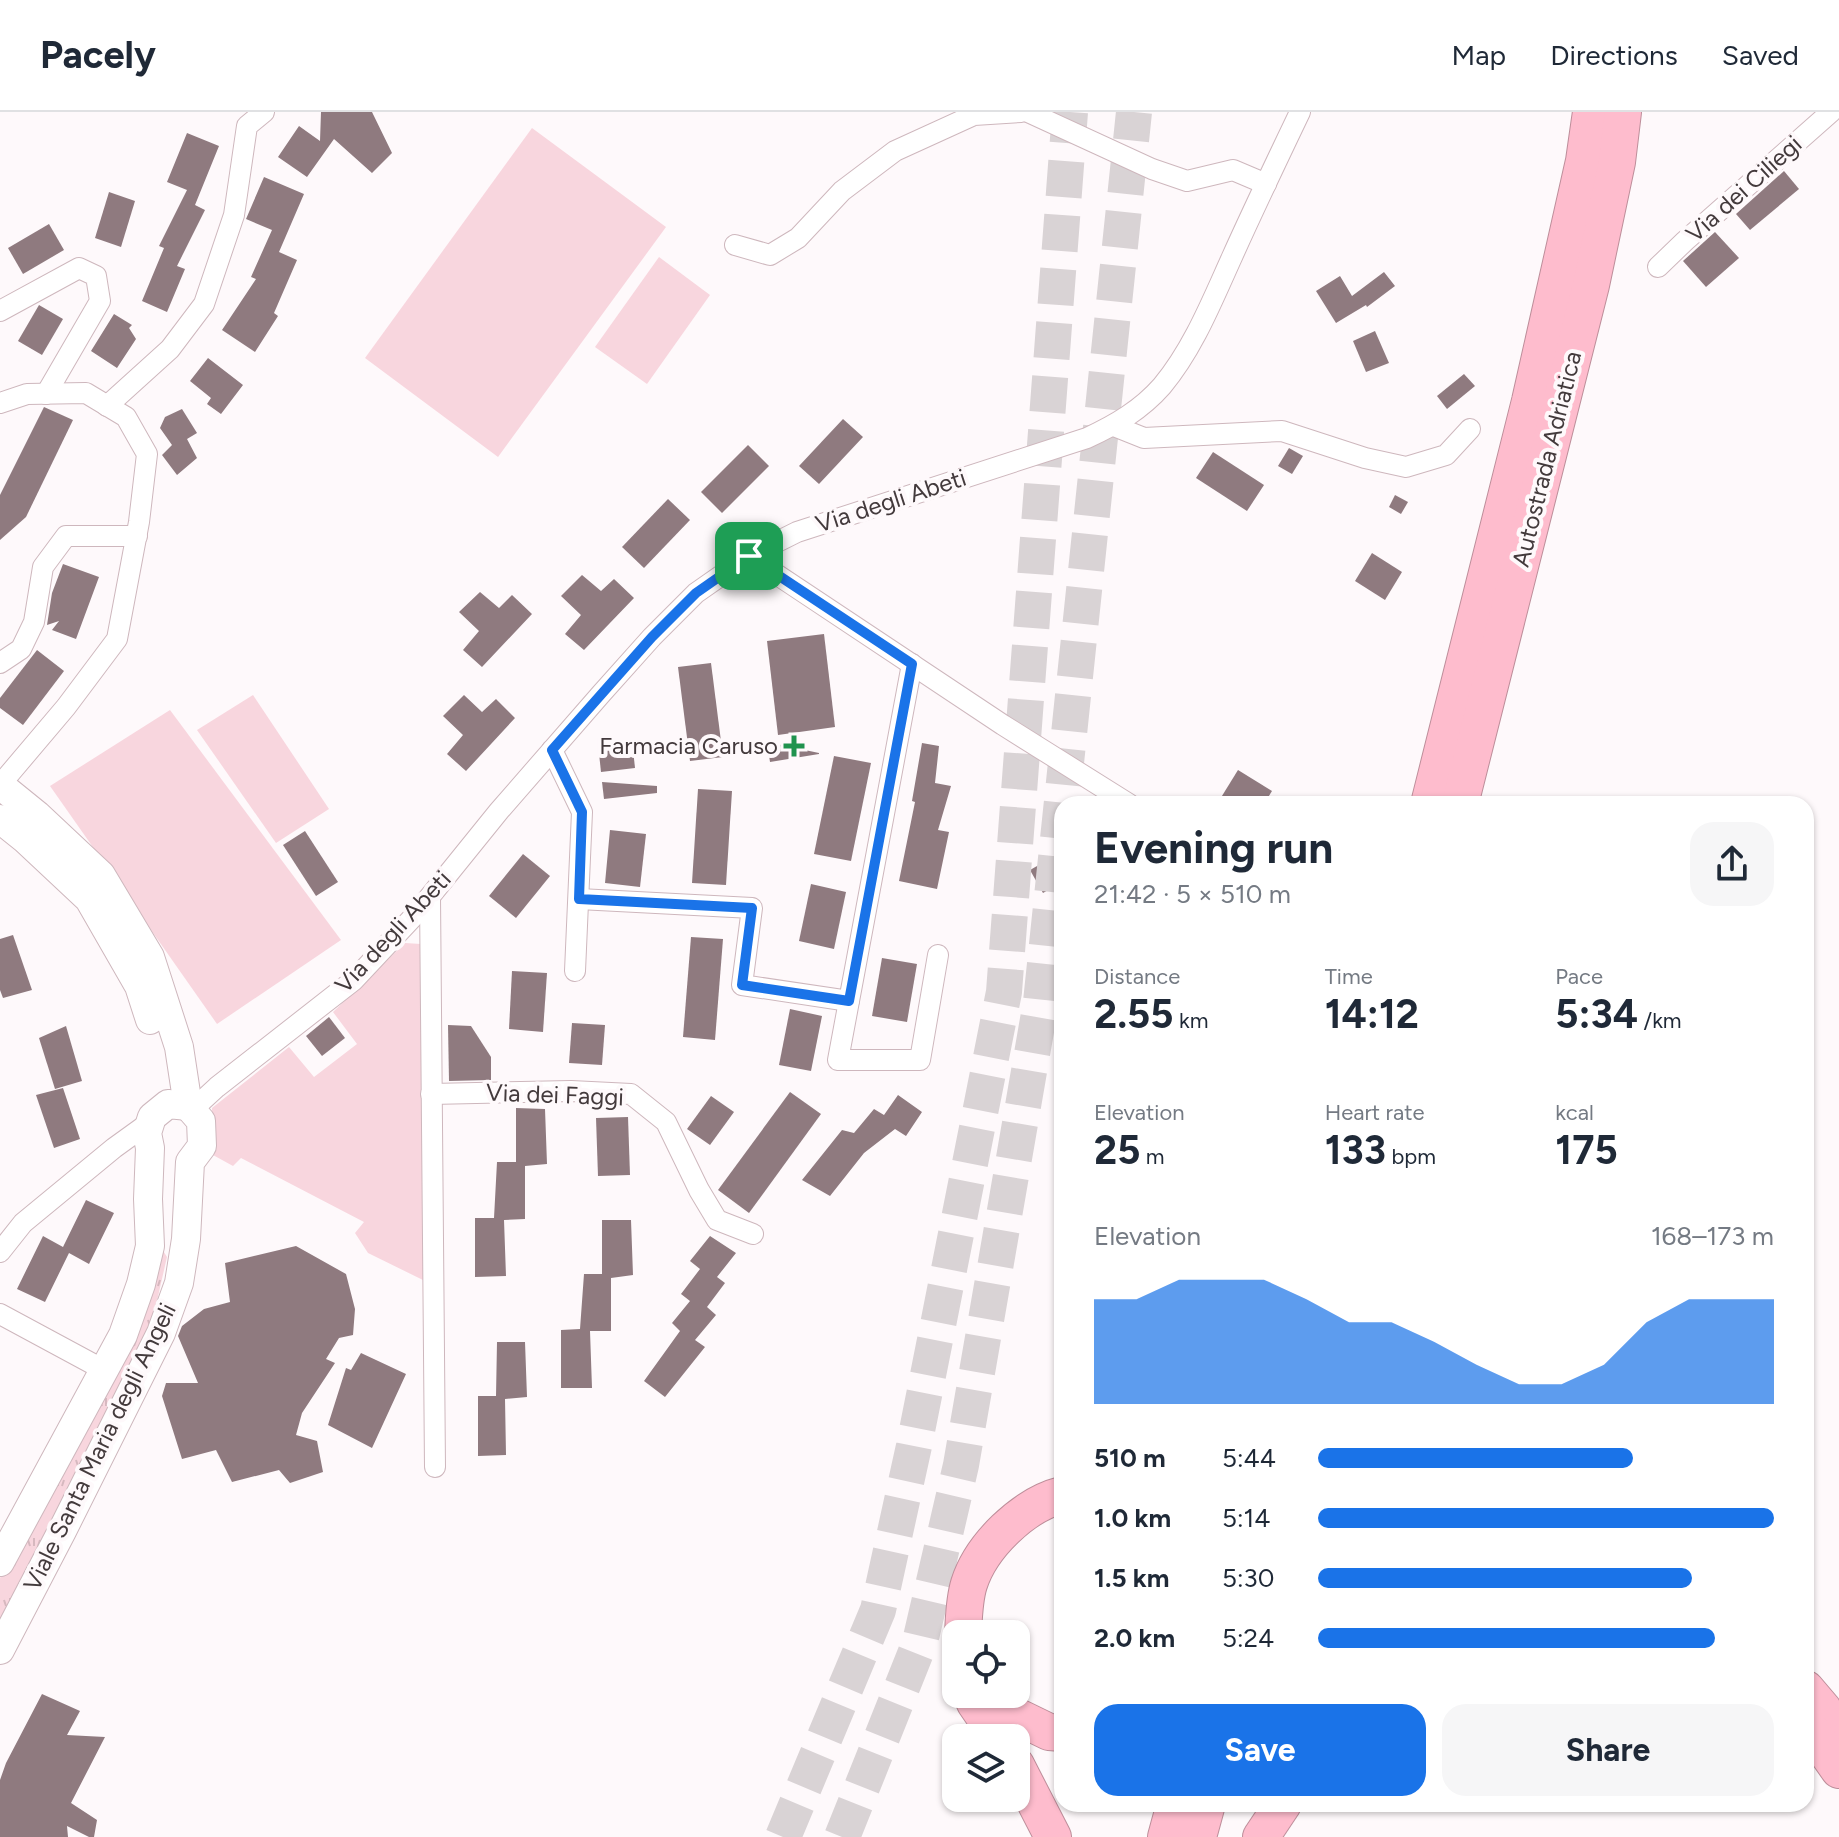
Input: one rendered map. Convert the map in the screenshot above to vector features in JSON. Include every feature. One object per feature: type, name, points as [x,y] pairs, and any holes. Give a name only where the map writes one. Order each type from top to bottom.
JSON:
[{"type":"highway","name":"Autostrada Adriatica","points":[[1431,796],[1530,401],[1584,161],[1591,112]]},
{"type":"highway","name":"Autostrada Adriatica","points":[[1462,796],[1591,285],[1617,162],[1623,112]]},
{"type":"highway","points":[[1478,796],[1498,708],[1532,520]]},
{"type":"highway","points":[[964,1620],[970,1583],[984,1554],[1004,1529],[1054,1498]]},
{"type":"highway","points":[[1814,1698],[1839,1737]]},
{"type":"highway","points":[[1006,1708],[1012,1714],[1054,1732]]},
{"type":"highway","points":[[1814,1723],[1839,1749]]},
{"type":"highway","points":[[1814,1735],[1839,1772]]},
{"type":"highway","points":[[1814,1743],[1839,1772]]},
{"type":"highway","points":[[1030,1792],[1053,1837]]},
{"type":"highway","points":[[1166,1837],[1173,1812]]},
{"type":"highway","points":[[1198,1837],[1205,1812]]},
{"type":"highway","points":[[1261,1837],[1278,1812]]},
{"type":"street","points":[[107,406],[170,349],[204,304],[234,215],[247,126],[264,112]]},
{"type":"street","points":[[735,245],[770,255],[798,238],[842,191],[895,151],[974,115],[1021,112]]},
{"type":"street","points":[[1028,112],[1152,169],[1187,181],[1233,170],[1266,184]]},
{"type":"street","name":"Via degli Abeti","points":[[190,1108],[354,980],[415,915],[552,750],[696,593],[749,556],[797,532],[1087,438],[1114,426],[1139,409],[1161,387],[1179,362],[1210,304],[1300,112]]},
{"type":"street","name":"Via dei Ciliegi","points":[[1658,267],[1831,112]]},
{"type":"street","points":[[0,311],[79,268],[96,276],[100,301],[46,394]]},
{"type":"street","points":[[0,403],[27,394],[86,393],[126,417],[147,454],[137,536],[117,639],[66,707],[0,785]]},
{"type":"street","points":[[1114,426],[1144,438],[1282,431],[1365,458],[1406,467],[1446,455],[1470,429]]},
{"type":"street","points":[[0,663],[21,649],[34,622],[43,567],[66,536],[137,536]]},
{"type":"street","points":[[749,556],[1003,725],[1116,796]]},
{"type":"street","points":[[912,664],[838,1060],[920,1060],[938,955]]},
{"type":"street","points":[[552,750],[582,812],[575,971]]},
{"type":"street","name":"Viale Santa Maria degli Angeli","points":[[0,785],[45,840]]},
{"type":"street","name":"Viale Santa Maria degli Angeli","points":[[0,819],[45,840],[101,875],[150,957],[149,984],[166,1071],[153,1127],[148,1199],[150,1246],[141,1284],[123,1335],[0,1562]]},
{"type":"street","points":[[430,897],[435,1467]]},
{"type":"street","points":[[579,899],[752,908],[742,985],[849,1001]]},
{"type":"street","name":"Viale Santa Maria degli Angeli","points":[[0,1650],[161,1333],[179,1283],[186,1239],[190,1162],[202,1146],[201,1121],[190,1108],[179,1047],[149,984]]},
{"type":"street","name":"Via dei Faggi","points":[[431,1094],[571,1091],[631,1094],[666,1122],[717,1220],[753,1234]]},
{"type":"street","points":[[0,1252],[23,1223],[114,1148],[153,1127],[171,1103],[190,1108]]},
{"type":"street","points":[[153,1127],[168,1164],[190,1162]]},
{"type":"street","points":[[150,1246],[171,1227],[180,1229],[186,1239]]},
{"type":"street","points":[[0,1314],[104,1370]]},
{"type":"green space","points":[[532,128],[666,227],[498,457],[365,358]]},
{"type":"green space","points":[[659,257],[710,295],[647,384],[595,347]]},
{"type":"green space","points":[[253,695],[329,809],[276,843],[197,730]]},
{"type":"green space","points":[[170,710],[341,940],[217,1024],[50,786]]},
{"type":"green space","points":[[405,943],[421,944],[425,1281],[368,1253],[355,1233],[364,1222],[241,1158],[233,1166],[213,1155],[212,1108],[289,1047],[314,1077],[357,1044],[333,1012]]},
{"type":"green space","points":[[162,1249],[167,1257],[154,1314],[116,1398],[0,1621],[0,1578],[81,1431]]},
{"type":"building","points":[[321,112],[372,112],[392,153],[372,173],[334,139],[307,177],[278,157],[299,126],[320,141]]},
{"type":"building","points":[[187,133],[219,146],[195,205],[205,210],[177,266],[185,269],[167,312],[142,301],[164,248],[159,246],[187,190],[167,182]]},
{"type":"building","points":[[1784,171],[1799,189],[1750,230],[1736,214]]},
{"type":"building","points":[[264,177],[304,194],[279,252],[297,260],[274,313],[278,316],[255,352],[222,330],[256,279],[251,277],[272,230],[246,219]]},
{"type":"building","points":[[109,192],[135,201],[121,247],[95,238]]},
{"type":"building","points":[[49,224],[64,250],[23,274],[8,248]]},
{"type":"building","points":[[1715,232],[1739,258],[1706,287],[1683,261]]},
{"type":"building","points":[[1384,272],[1395,286],[1367,307],[1336,323],[1316,291],[1340,276],[1352,296]]},
{"type":"building","points":[[39,305],[63,319],[42,355],[18,341]]},
{"type":"building","points":[[114,314],[132,325],[129,328],[136,339],[117,368],[91,351]]},
{"type":"building","points":[[1375,331],[1389,363],[1366,372],[1353,341]]},
{"type":"building","points":[[208,358],[243,385],[221,414],[207,404],[211,398],[190,381]]},
{"type":"building","points":[[1464,374],[1475,386],[1447,409],[1437,396]]},
{"type":"building","points":[[44,407],[73,420],[26,517],[0,540],[0,495]]},
{"type":"building","points":[[182,409],[197,433],[187,439],[197,458],[177,475],[162,455],[172,445],[160,428],[165,417]]},
{"type":"building","points":[[843,419],[863,437],[819,484],[799,466]]},
{"type":"building","points":[[748,445],[769,466],[722,513],[701,492]]},
{"type":"building","points":[[1289,448],[1303,456],[1292,474],[1278,466]]},
{"type":"building","points":[[1213,452],[1264,485],[1247,511],[1196,478]]},
{"type":"building","points":[[1395,495],[1408,502],[1401,514],[1389,507]]},
{"type":"building","points":[[668,499],[690,520],[644,568],[622,547]]},
{"type":"building","points":[[1372,553],[1402,572],[1385,600],[1355,581]]},
{"type":"building","points":[[63,564],[99,577],[76,639],[52,630],[59,621],[47,625],[52,593]]},
{"type":"building","points":[[582,575],[601,591],[614,579],[634,598],[584,650],[565,634],[581,615],[561,596]]},
{"type":"building","points":[[480,592],[499,608],[512,595],[532,614],[482,667],[463,650],[479,631],[459,612]]},
{"type":"building","points":[[824,634],[835,727],[778,735],[767,641]]},
{"type":"building","points":[[37,650],[64,671],[23,725],[0,708],[0,698]]},
{"type":"building","points":[[711,663],[723,757],[690,761],[678,667]]},
{"type":"building","points":[[464,695],[482,712],[496,699],[515,718],[466,771],[447,754],[463,735],[443,716]]},
{"type":"building","points":[[632,740],[635,768],[601,772],[598,744]]},
{"type":"building","points":[[767,742],[819,753],[819,754],[770,762]]},
{"type":"building","points":[[922,743],[939,746],[935,783],[951,786],[938,830],[949,832],[937,889],[899,881],[915,802],[912,801]]},
{"type":"building","points":[[834,756],[871,763],[851,861],[814,854]]},
{"type":"building","points":[[1238,770],[1272,791],[1269,796],[1222,796]]},
{"type":"building","points":[[602,782],[657,786],[657,793],[604,799]]},
{"type":"building","points":[[698,789],[732,791],[726,885],[692,883]]},
{"type":"building","points":[[610,830],[646,834],[640,887],[605,883]]},
{"type":"building","points":[[305,831],[338,882],[316,896],[283,845]]},
{"type":"building","points":[[523,854],[550,876],[516,918],[489,896]]},
{"type":"building","points":[[1054,856],[1054,887],[1043,893],[1030,870]]},
{"type":"building","points":[[811,884],[846,892],[834,949],[799,941]]},
{"type":"building","points":[[13,935],[32,990],[3,998],[0,990],[0,939]]},
{"type":"building","points":[[691,937],[723,939],[715,1040],[683,1037]]},
{"type":"building","points":[[882,958],[917,964],[907,1022],[872,1016]]},
{"type":"building","points":[[512,971],[547,973],[543,1032],[509,1029]]},
{"type":"building","points":[[790,1009],[822,1016],[811,1071],[779,1065]]},
{"type":"building","points":[[329,1017],[345,1038],[322,1056],[306,1036]]},
{"type":"building","points":[[572,1023],[605,1025],[602,1065],[569,1063]]},
{"type":"building","points":[[448,1025],[471,1026],[491,1057],[491,1080],[449,1081]]},
{"type":"building","points":[[66,1026],[82,1081],[55,1089],[39,1038]]},
{"type":"building","points":[[63,1088],[80,1139],[54,1148],[36,1095]]},
{"type":"building","points":[[790,1092],[821,1114],[749,1213],[718,1190]]},
{"type":"building","points":[[898,1095],[922,1112],[906,1136],[895,1129],[864,1153],[830,1196],[802,1180],[842,1130],[854,1133],[874,1109],[884,1115]]},
{"type":"building","points":[[711,1096],[734,1112],[710,1145],[687,1129]]},
{"type":"building","points":[[516,1108],[545,1109],[547,1164],[525,1166],[525,1219],[504,1220],[506,1276],[475,1277],[475,1218],[494,1218],[497,1162],[516,1162]]},
{"type":"building","points":[[628,1117],[630,1175],[598,1176],[596,1118]]},
{"type":"building","points":[[86,1200],[114,1213],[89,1264],[69,1253],[45,1302],[17,1289],[43,1236],[63,1247]]},
{"type":"building","points":[[602,1220],[631,1220],[633,1275],[611,1278],[611,1331],[590,1331],[592,1388],[561,1388],[561,1330],[580,1329],[584,1274],[602,1274]]},
{"type":"building","points":[[710,1236],[736,1253],[717,1277],[725,1283],[707,1307],[716,1315],[695,1340],[705,1347],[665,1397],[644,1381],[680,1331],[672,1323],[690,1301],[681,1294],[700,1269],[690,1261]]},
{"type":"building","points":[[296,1246],[346,1274],[355,1309],[353,1335],[339,1338],[326,1359],[335,1363],[302,1413],[296,1435],[317,1441],[323,1472],[290,1483],[279,1470],[232,1482],[216,1450],[182,1459],[162,1396],[166,1383],[198,1383],[178,1336],[182,1326],[204,1309],[230,1302],[225,1263]]},
{"type":"building","points":[[497,1342],[525,1342],[527,1397],[505,1399],[506,1455],[478,1456],[478,1396],[496,1396]]},
{"type":"building","points":[[361,1353],[406,1374],[372,1448],[328,1425],[346,1368],[351,1370]]},
{"type":"building","points":[[42,1694],[80,1711],[67,1735],[105,1737],[71,1803],[97,1820],[94,1837],[67,1826],[68,1837],[0,1837],[0,1780]]},
{"type":"tunnel","points":[[783,1837],[878,1610],[914,1446],[1004,992],[1070,112]]},
{"type":"tunnel","points":[[1063,796],[1134,112]]},
{"type":"tunnel","points":[[842,1837],[920,1642],[961,1465],[1041,1002],[1054,878]]},
{"type":"place","name":"Farmacia Caruso","points":[[794,746]]},
{"type":"route","points":[[749,556],[912,664],[849,1001],[742,985],[752,908],[579,899],[582,812],[552,750],[652,637],[696,593],[749,556]]}]
